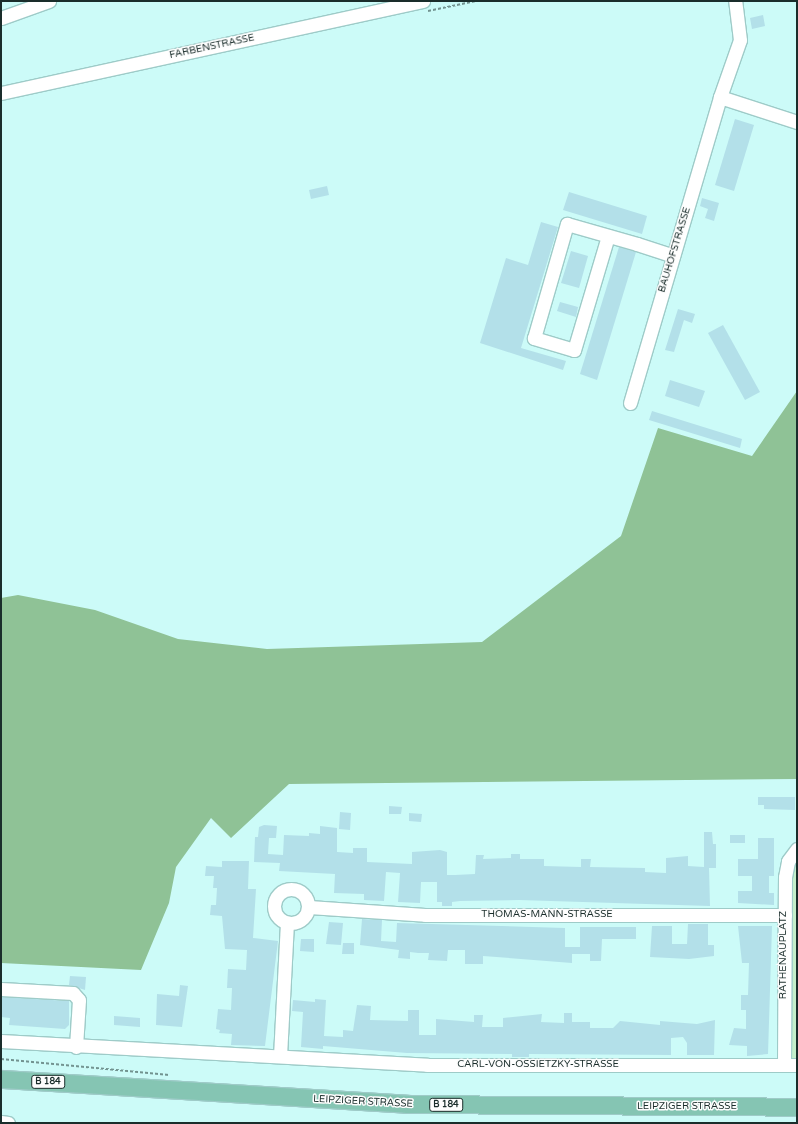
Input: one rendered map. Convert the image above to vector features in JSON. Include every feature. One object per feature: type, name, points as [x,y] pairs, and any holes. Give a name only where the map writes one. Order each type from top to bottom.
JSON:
[{"type":"main road","name":"LEIPZIGER STRASSE","points":[[1,1079],[406,1104],[797,1107]]},
{"type":"street","points":[[1,18],[49,1]]},
{"type":"street","name":"FARBENSTRASSE","points":[[1,93],[423,1]]},
{"type":"street","name":"BAUHOFSTRASSE","points":[[630,403],[720,97],[740,40],[735,1]]},
{"type":"street","points":[[720,97],[797,122]]},
{"type":"street","points":[[608,236],[574,350],[534,338],[567,224],[608,236],[673,256]]},
{"type":"street","name":"RATHENAUPLATZ","points":[[791,1065],[784,915],[785,877],[788,861],[797,849]]},
{"type":"street","points":[[297,890],[306,897],[309,907],[304,918],[287,923],[275,912],[275,901],[281,892],[297,890]]},
{"type":"street","name":"THOMAS-MANN-STRASSE","points":[[309,907],[425,915],[784,915]]},
{"type":"street","points":[[280,1056],[287,923]]},
{"type":"street","points":[[1,989],[73,993],[79,1000],[76,1047]]},
{"type":"street","name":"CARL-VON-OSSIETZKY-STRASSE","points":[[1,1041],[76,1047],[280,1056],[427,1065],[791,1065]]},
{"type":"street","points":[[1,1122],[8,1123]]},
{"type":"path","points":[[1,1059],[173,1075]]},
{"type":"green space","points":[[797,391],[797,779],[289,784],[231,838],[211,818],[176,867],[169,903],[141,970],[1,963],[1,598],[18,595],[95,610],[178,639],[267,649],[482,642],[621,536],[658,428],[752,456]]},
{"type":"green space","points":[[797,861],[797,1059],[791,1059],[792,871]]},
{"type":"building","points":[[763,15],[765,26],[752,29],[750,18]]},
{"type":"building","points":[[735,119],[754,125],[734,191],[715,185]]},
{"type":"building","points":[[327,186],[329,195],[311,199],[309,190]]},
{"type":"building","points":[[569,192],[647,216],[642,234],[563,210]]},
{"type":"building","points":[[702,198],[719,203],[714,221],[705,218],[708,209],[700,206]]},
{"type":"building","points":[[541,222],[558,227],[521,348],[566,361],[563,370],[480,343],[506,258],[528,265]]},
{"type":"building","points":[[619,247],[636,252],[597,380],[580,374]]},
{"type":"building","points":[[571,251],[588,256],[579,288],[561,283]]},
{"type":"building","points":[[560,302],[578,307],[576,317],[557,311]]},
{"type":"building","points":[[678,309],[695,314],[692,323],[684,320],[674,352],[665,350]]},
{"type":"building","points":[[723,325],[760,392],[745,400],[708,333]]},
{"type":"building","points":[[670,380],[705,391],[699,407],[665,396]]},
{"type":"building","points":[[652,411],[742,439],[740,448],[649,420]]},
{"type":"building","points":[[758,797],[795,797],[795,810],[764,809],[764,805],[758,805]]},
{"type":"building","points":[[389,806],[402,807],[401,814],[389,814]]},
{"type":"building","points":[[340,812],[351,813],[350,830],[339,829]]},
{"type":"building","points":[[409,813],[422,814],[421,822],[409,821]]},
{"type":"building","points":[[264,825],[277,826],[276,838],[269,838],[268,854],[283,855],[284,835],[309,836],[309,833],[320,834],[320,826],[337,828],[337,852],[353,853],[353,848],[367,848],[367,862],[412,864],[412,852],[440,850],[447,852],[447,875],[475,874],[476,855],[484,855],[483,859],[511,858],[511,854],[520,854],[520,859],[544,859],[544,866],[581,867],[581,859],[591,859],[590,867],[645,868],[645,872],[666,873],[666,858],[688,856],[688,866],[704,867],[704,832],[712,832],[713,844],[716,844],[716,868],[709,868],[710,906],[519,900],[460,901],[452,902],[452,906],[442,906],[442,902],[437,902],[437,882],[421,882],[420,903],[398,902],[400,873],[386,872],[384,901],[364,900],[364,894],[334,893],[335,874],[279,871],[280,863],[254,862],[255,837],[258,837],[259,827]]},
{"type":"building","points":[[730,835],[745,835],[745,843],[730,843]]},
{"type":"building","points":[[758,838],[774,838],[774,876],[769,876],[769,893],[774,893],[774,905],[738,903],[738,891],[752,891],[752,876],[738,876],[738,859],[758,859]]},
{"type":"building","points":[[222,861],[249,861],[248,889],[256,889],[253,938],[278,941],[265,1046],[231,1045],[232,1034],[219,1033],[220,1030],[216,1029],[218,1009],[231,1010],[232,988],[227,988],[228,969],[246,970],[247,950],[225,949],[222,916],[210,915],[211,905],[216,905],[217,888],[213,888],[214,876],[205,876],[206,866],[222,867]]},
{"type":"building","points":[[362,919],[382,920],[381,941],[396,942],[397,923],[565,928],[565,947],[580,947],[580,927],[636,927],[636,939],[602,939],[601,961],[590,961],[590,954],[572,954],[572,963],[483,956],[483,964],[465,964],[465,950],[448,950],[447,961],[428,960],[429,953],[410,952],[410,959],[398,958],[399,950],[360,945]]},
{"type":"building","points":[[329,922],[343,923],[341,945],[326,944]]},
{"type":"building","points":[[688,924],[708,924],[708,945],[714,945],[714,956],[689,959],[650,957],[652,926],[672,926],[672,944],[687,944]]},
{"type":"building","points":[[738,926],[772,926],[768,1054],[747,1056],[747,1046],[729,1045],[734,1028],[746,1029],[746,1010],[741,1010],[741,995],[748,995],[749,963],[742,963]]},
{"type":"building","points":[[301,939],[314,939],[314,952],[300,951]]},
{"type":"building","points":[[343,943],[354,943],[354,954],[342,954]]},
{"type":"building","points":[[70,976],[86,977],[85,990],[69,985]]},
{"type":"building","points":[[180,985],[188,986],[182,1027],[156,1025],[157,994],[179,996]]},
{"type":"building","points":[[1,997],[69,1001],[69,1025],[65,1029],[9,1025],[10,1018],[1,1017]]},
{"type":"building","points":[[315,999],[326,1000],[324,1036],[343,1037],[343,1030],[353,1031],[357,1005],[371,1006],[370,1020],[408,1021],[408,1010],[419,1010],[419,1035],[436,1035],[436,1019],[474,1022],[474,1015],[483,1015],[482,1027],[503,1027],[503,1018],[542,1014],[541,1022],[564,1023],[564,1013],[572,1013],[572,1022],[590,1022],[590,1028],[613,1028],[620,1021],[660,1025],[660,1021],[697,1024],[715,1020],[714,1055],[687,1055],[687,1043],[683,1037],[671,1038],[671,1055],[529,1054],[529,1057],[512,1057],[512,1054],[407,1053],[323,1046],[323,1049],[301,1047],[303,1012],[292,1011],[293,1000],[315,1002]]},
{"type":"building","points":[[114,1016],[140,1018],[140,1027],[114,1025]]}]
